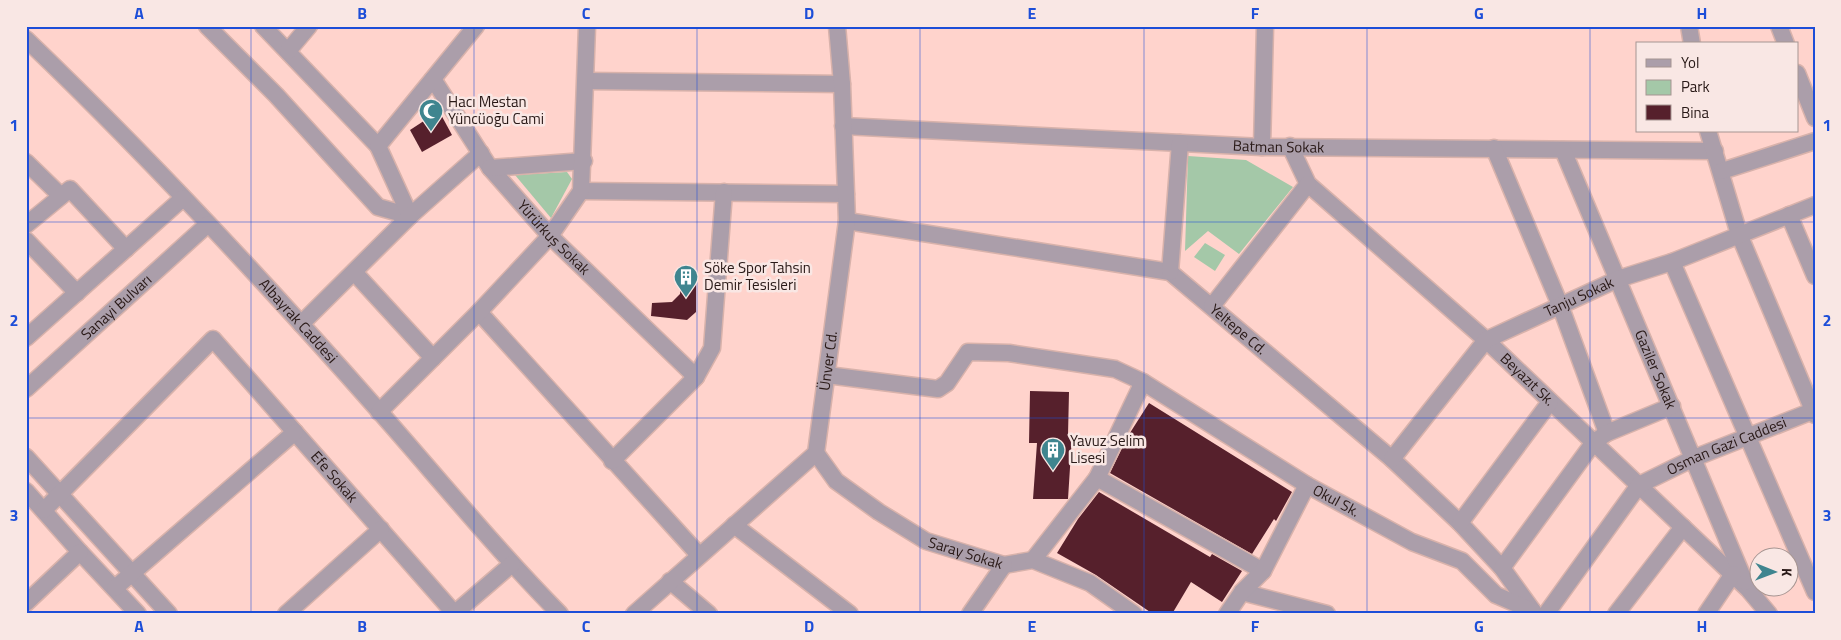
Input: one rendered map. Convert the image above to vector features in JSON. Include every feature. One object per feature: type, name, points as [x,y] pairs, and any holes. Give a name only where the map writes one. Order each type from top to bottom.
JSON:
[{"type":"street","points":[[26,38],[34,26]]},
{"type":"street","points":[[207,26],[276,96],[378,207],[410,216]]},
{"type":"street","points":[[263,26],[378,146],[410,216]]},
{"type":"street","points":[[288,51],[309,26]]},
{"type":"street","points":[[378,146],[476,26]]},
{"type":"street","points":[[379,412],[479,312],[550,236],[581,191],[584,161],[587,26]]},
{"type":"street","name":"Ünver Cd.","points":[[816,453],[828,375],[847,221],[842,84],[837,26]]},
{"type":"street","points":[[1262,147],[1265,26]]},
{"type":"street","points":[[1689,26],[1692,42]]},
{"type":"street","points":[[1779,26],[1785,42]]},
{"type":"street","name":"Albayrak Caddesi","points":[[26,38],[88,98],[301,324],[512,564],[560,614]]},
{"type":"street","points":[[1802,77],[1815,118]]},
{"type":"street","name":"Yürürkuş Sokak","points":[[433,79],[490,168],[550,236],[696,377]]},
{"type":"street","points":[[586,81],[842,84]]},
{"type":"street","name":"Batman Sokak","points":[[843,126],[1262,147],[1715,150]]},
{"type":"street","points":[[1708,132],[1722,171],[1739,234],[1814,412]]},
{"type":"street","points":[[1722,171],[1815,141]]},
{"type":"street","points":[[847,221],[1170,272],[1180,143]]},
{"type":"street","name":"Beyazıt Sk.","points":[[1290,146],[1308,184],[1486,340],[1748,589]]},
{"type":"street","points":[[1494,148],[1560,305],[1607,433]]},
{"type":"street","name":"Gaziler Sokak","points":[[1564,150],[1748,589]]},
{"type":"street","points":[[301,324],[410,216],[481,153]]},
{"type":"street","points":[[490,168],[584,161]]},
{"type":"street","points":[[26,162],[61,196]]},
{"type":"street","points":[[1212,306],[1308,184]]},
{"type":"street","points":[[26,224],[70,189],[126,249]]},
{"type":"street","points":[[581,191],[846,194]]},
{"type":"street","points":[[612,461],[696,377],[712,348],[724,192]]},
{"type":"street","points":[[26,338],[183,198]]},
{"type":"street","name":"Tanju Sokak","points":[[1392,459],[1486,340],[1618,279],[1672,262],[1815,205]]},
{"type":"street","points":[[1789,216],[1815,276]]},
{"type":"street","name":"Sanayi Bulvarı","points":[[26,389],[208,224]]},
{"type":"street","points":[[26,240],[77,293]]},
{"type":"street","points":[[1672,262],[1746,438],[1815,592]]},
{"type":"street","points":[[354,272],[433,358]]},
{"type":"street","name":"Yeltepe Cd.","points":[[1170,272],[1392,459],[1460,523],[1502,568],[1536,613]]},
{"type":"street","points":[[479,312],[699,555]]},
{"type":"street","name":"Efe Sokak","points":[[59,492],[213,339],[455,614]]},
{"type":"street","name":"Okul Sk.","points":[[828,375],[938,388],[947,383],[968,352],[1001,353],[1115,369],[1143,382],[1308,485],[1412,542],[1462,561],[1496,595],[1536,613]]},
{"type":"street","points":[[1134,614],[1090,583],[1033,560],[1097,478],[1143,382]]},
{"type":"street","points":[[1460,523],[1550,402]]},
{"type":"street","points":[[1502,568],[1594,442],[1607,433],[1672,406]]},
{"type":"street","name":"Osman Gazi Caddesi","points":[[1639,485],[1694,458],[1814,412]]},
{"type":"street","points":[[115,588],[295,432]]},
{"type":"street","points":[[634,614],[816,453]]},
{"type":"street","name":"Saray Sokak","points":[[816,453],[836,481],[879,512],[926,541],[1004,565],[1033,560]]},
{"type":"street","points":[[26,456],[169,614]]},
{"type":"street","points":[[1097,478],[1263,571]]},
{"type":"street","points":[[1227,614],[1242,592],[1263,571],[1308,485]]},
{"type":"street","points":[[1536,613],[1639,485]]},
{"type":"street","points":[[26,491],[138,614]]},
{"type":"street","points":[[44,510],[59,492]]},
{"type":"street","points":[[734,525],[850,614]]},
{"type":"street","points":[[1616,614],[1683,527]]},
{"type":"street","points":[[286,614],[381,529]]},
{"type":"street","points":[[26,604],[80,552]]},
{"type":"street","points":[[455,614],[512,564]]},
{"type":"street","points":[[970,614],[1004,565]]},
{"type":"street","points":[[1706,614],[1733,574]]},
{"type":"street","points":[[670,581],[709,614]]},
{"type":"street","points":[[1242,592],[1327,614]]},
{"type":"street","name":"Beyazıt Sk.","points":[[1756,598],[1769,614]]},
{"type":"green space","points":[[1188,156],[1246,160],[1293,187],[1239,254],[1208,231],[1185,251]]},
{"type":"green space","points":[[567,172],[572,179],[551,218],[515,175]]},
{"type":"green space","points":[[1205,243],[1225,255],[1215,271],[1194,257]]},
{"type":"building","name":"Hacı Mestan Yüncüoğu Cami","points":[[439,111],[452,135],[422,152],[410,130]]},
{"type":"building","name":"Söke Spor Tahsin Demir Tesisleri","points":[[696,276],[696,312],[687,320],[651,316],[652,303],[672,302],[680,294],[682,278]]},
{"type":"building","name":"Yavuz Selim Lisesi","points":[[1030,391],[1069,392],[1068,435],[1072,436],[1068,499],[1033,499],[1037,443],[1029,443]]},
{"type":"building","points":[[1149,403],[1292,492],[1276,521],[1274,519],[1252,554],[1110,473],[1128,436]]},
{"type":"building","points":[[1099,492],[1210,557],[1212,554],[1242,571],[1222,602],[1191,582],[1172,614],[1153,614],[1096,575],[1057,553],[1078,519]]},
{"type":"place","name":"Hacı Mestan Yüncüoğu Cami","points":[[431,132]]},
{"type":"place","name":"Söke Spor Tahsin Demir Tesisleri","points":[[686,298]]},
{"type":"place","name":"Yavuz Selim Lisesi","points":[[1053,471]]}]
